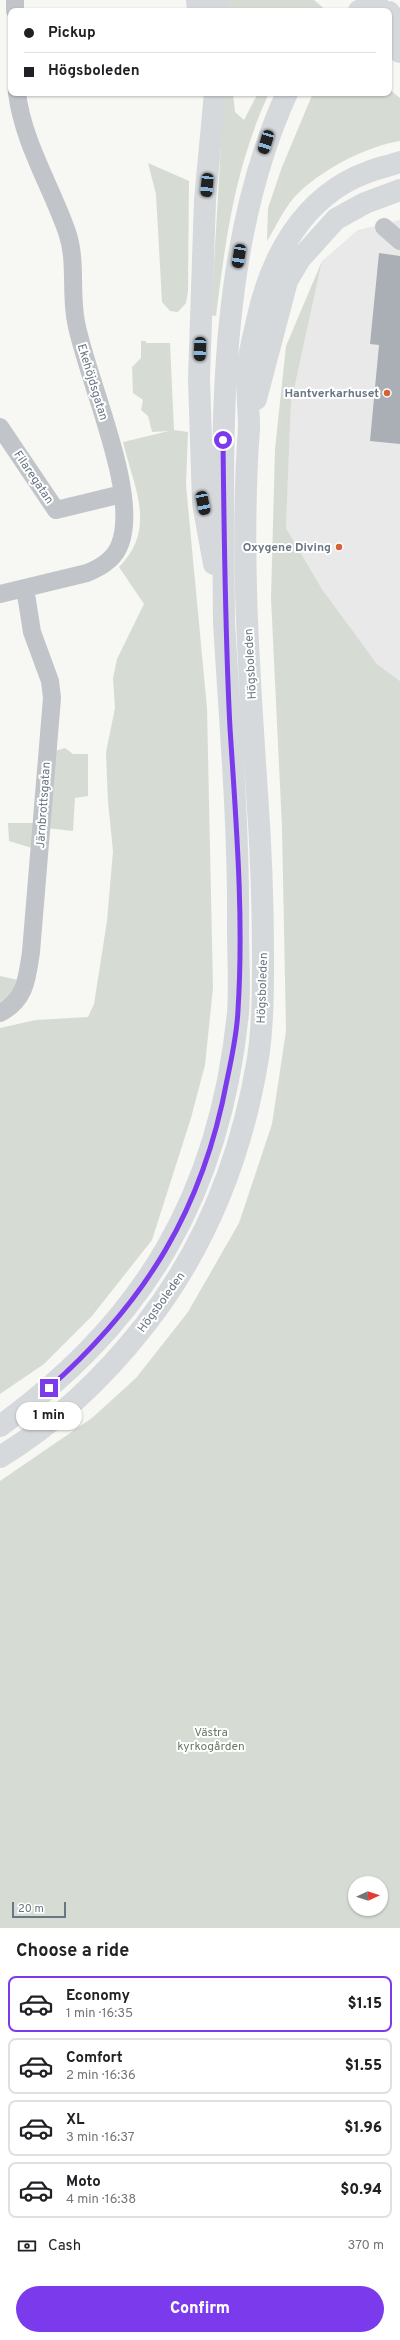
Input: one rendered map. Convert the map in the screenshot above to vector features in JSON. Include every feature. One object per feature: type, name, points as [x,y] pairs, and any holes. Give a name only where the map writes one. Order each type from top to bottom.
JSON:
[{"type":"main road","points":[[349,0],[356,8]]},
{"type":"main road","points":[[364,8],[378,0],[385,8]]},
{"type":"main road","points":[[392,17],[400,26]]},
{"type":"main road","points":[[392,45],[400,52]]},
{"type":"main road","points":[[202,96],[205,200]]},
{"type":"main road","points":[[215,96],[205,200],[199,379],[203,503],[224,622]]},
{"type":"main road","points":[[224,622],[223,440],[234,287],[244,225],[257,172],[266,142],[286,96]]},
{"type":"main road","points":[[249,428],[248,366],[260,303],[270,272],[281,249],[296,225],[315,206],[341,186],[367,172],[400,162]]},
{"type":"main road","points":[[249,428],[287,281],[300,259],[336,219],[365,202],[400,190]]},
{"type":"main road","name":"Högsboleden","points":[[0,1457],[56,1416],[85,1391],[127,1348],[156,1310],[186,1267],[212,1216],[229,1174],[245,1119],[258,1058],[263,961],[263,890],[251,696],[244,540],[244,489],[249,428]]},
{"type":"main road","name":"Högsboleden","points":[[0,1426],[49,1388],[78,1363],[127,1306],[174,1237],[192,1200],[213,1143],[226,1084],[238,1011],[238,880],[224,622]]},
{"type":"street","name":"Ekehöjdsgatan","points":[[0,594],[87,573],[100,567],[111,559],[120,544],[125,525],[122,494],[113,451],[75,320],[72,249],[27,135],[18,96]]},
{"type":"street","points":[[384,227],[400,241]]},
{"type":"street","name":"Filaregatan","points":[[0,427],[56,510],[122,494]]},
{"type":"street","name":"Järnbrottsgatan","points":[[0,1013],[12,1007],[18,999],[28,973],[52,711],[50,681],[32,632],[25,588]]},
{"type":"shaded area","points":[[400,220],[400,681],[377,664],[322,589],[286,528],[291,403],[322,261],[358,230]]},
{"type":"green space","points":[[228,0],[314,0],[323,8],[227,8]]},
{"type":"green space","points":[[392,91],[400,98],[400,141],[386,144],[355,155],[310,183],[298,193],[289,204],[267,241],[268,208],[282,167],[312,96],[392,96]]},
{"type":"green space","points":[[224,96],[233,96],[235,112],[244,120],[256,96],[268,96],[257,121],[240,175],[228,230],[216,316],[211,315]]},
{"type":"green space","points":[[148,163],[189,181],[188,291],[186,303],[178,312],[170,311],[162,302],[156,194]]},
{"type":"green space","name":"Västra kyrkogården","points":[[322,261],[291,403],[286,528],[322,589],[377,664],[400,681],[400,1928],[0,1928],[0,1481],[92,1418],[136,1378],[188,1312],[239,1223],[272,1124],[286,1031],[282,828],[271,598],[275,449],[286,346]]},
{"type":"green space","points":[[141,341],[146,341],[146,343],[170,343],[174,430],[188,432],[186,485],[207,708],[213,988],[205,1065],[191,1118],[152,1240],[92,1316],[44,1364],[0,1394],[0,1028],[36,1020],[88,1017],[94,1004],[107,921],[113,851],[108,802],[106,752],[115,708],[113,678],[117,659],[144,604],[119,567],[131,552],[137,537],[140,522],[136,491],[123,442],[169,431],[152,432],[148,416],[141,410],[143,400],[133,393],[132,367],[141,358]]},
{"type":"green space","points":[[65,748],[73,754],[88,754],[88,796],[75,798],[73,831],[46,828],[52,752]]},
{"type":"green space","points":[[8,823],[34,823],[32,848],[9,841]]},
{"type":"green space","points":[[0,976],[18,980],[11,996],[0,1002]]},
{"type":"building","name":"Hantverkarhuset","points":[[379,253],[400,256],[400,444],[370,441],[379,345],[370,344]]},
{"type":"place","name":"Hantverkarhuset","points":[[387,393]]},
{"type":"place","name":"Oxygene Diving","points":[[339,547]]},
{"type":"route","points":[[49,1388],[78,1363],[106,1332],[149,1277],[174,1237],[192,1200],[213,1143],[224,1099],[238,1011],[239,888],[224,622],[223,440]]}]
